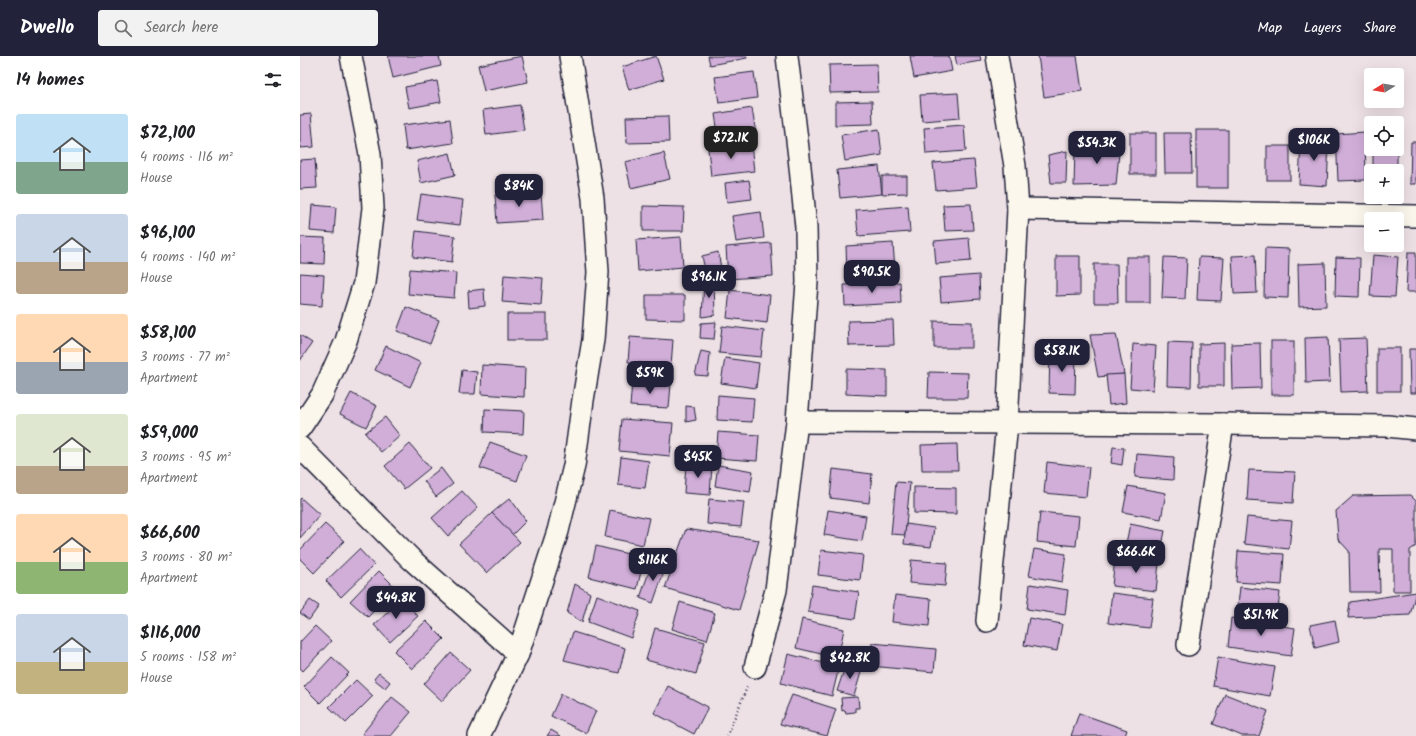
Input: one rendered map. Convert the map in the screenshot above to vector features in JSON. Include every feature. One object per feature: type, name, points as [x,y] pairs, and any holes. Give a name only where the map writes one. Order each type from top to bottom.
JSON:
[{"type":"street","points":[[300,428],[322,395],[346,341],[364,283],[373,208],[370,154],[351,56]]},
{"type":"street","points":[[479,736],[518,654],[558,531],[574,466],[593,340],[598,272],[593,198],[570,56]]},
{"type":"street","points":[[754,667],[776,590],[797,422],[807,282],[806,227],[800,156],[787,56]]},
{"type":"street","points":[[987,621],[1007,424],[1018,209],[1015,166],[997,56]]},
{"type":"street","points":[[1018,209],[1416,216]]},
{"type":"street","points":[[797,422],[1223,424],[1387,426],[1416,428]]},
{"type":"street","points":[[1188,645],[1223,424]]},
{"type":"street","points":[[300,447],[412,560],[518,654]]},
{"type":"path","points":[[727,736],[754,667]]},
{"type":"building","points":[[388,56],[439,56],[441,66],[393,78]]},
{"type":"building","points":[[522,56],[528,82],[484,91],[478,65]]},
{"type":"building","points":[[656,56],[664,79],[629,90],[622,67]]},
{"type":"building","points":[[708,56],[747,56],[747,58],[710,65]]},
{"type":"building","points":[[910,56],[949,56],[952,71],[914,78]]},
{"type":"building","points":[[955,56],[980,56],[981,61],[957,65]]},
{"type":"building","points":[[1038,56],[1077,56],[1082,91],[1044,97]]},
{"type":"building","points":[[877,64],[878,92],[830,93],[829,65]]},
{"type":"building","points":[[754,72],[757,98],[719,103],[715,77]]},
{"type":"building","points":[[437,81],[441,102],[409,108],[405,87]]},
{"type":"building","points":[[958,93],[960,118],[922,121],[920,95]]},
{"type":"building","points":[[872,101],[873,124],[835,125],[835,102]]},
{"type":"building","points":[[520,105],[524,130],[486,135],[483,110]]},
{"type":"building","points":[[752,108],[756,134],[719,140],[715,114]]},
{"type":"building","points":[[311,114],[314,147],[300,148],[300,115]]},
{"type":"building","points":[[668,116],[669,142],[627,143],[626,117]]},
{"type":"building","points":[[450,119],[453,143],[406,150],[403,125]]},
{"type":"building","points":[[964,125],[966,151],[926,154],[924,128]]},
{"type":"building","points":[[879,129],[882,155],[845,161],[841,135]]},
{"type":"building","points":[[1196,130],[1228,130],[1228,188],[1196,188]]},
{"type":"building","points":[[1364,132],[1364,156],[1366,156],[1366,164],[1364,164],[1364,180],[1338,181],[1336,134]]},
{"type":"building","points":[[1130,133],[1156,133],[1156,174],[1130,174]]},
{"type":"building","points":[[1164,133],[1191,133],[1192,173],[1165,173]]},
{"type":"building","points":[[1301,139],[1329,141],[1327,186],[1299,184]]},
{"type":"building","points":[[1120,142],[1116,185],[1074,186],[1075,149]]},
{"type":"building","points":[[1411,142],[1416,142],[1416,184],[1410,184]]},
{"type":"building","points":[[751,144],[754,171],[711,176],[708,149]]},
{"type":"building","points":[[1267,146],[1290,146],[1290,180],[1267,180]]},
{"type":"building","points":[[1067,151],[1066,183],[1051,183],[1048,155]]},
{"type":"building","points":[[450,153],[455,175],[421,183],[417,161]]},
{"type":"building","points":[[664,153],[670,179],[631,188],[625,162]]},
{"type":"building","points":[[1373,156],[1397,156],[1397,164],[1373,164]]},
{"type":"building","points":[[315,159],[317,188],[300,189],[300,160]]},
{"type":"building","points":[[974,160],[977,187],[936,190],[933,163]]},
{"type":"building","points":[[879,166],[882,194],[840,198],[837,170]]},
{"type":"building","points":[[882,176],[907,176],[907,193],[882,194]]},
{"type":"building","points":[[749,180],[752,199],[727,202],[725,183]]},
{"type":"building","points":[[541,192],[543,220],[497,223],[495,195]]},
{"type":"building","points":[[421,194],[463,200],[460,225],[417,220]]},
{"type":"building","points":[[971,204],[973,230],[945,231],[943,205]]},
{"type":"building","points":[[312,205],[336,207],[334,233],[310,231]]},
{"type":"building","points":[[643,206],[684,207],[683,231],[643,231]]},
{"type":"building","points":[[908,206],[910,232],[858,236],[856,210]]},
{"type":"building","points":[[761,212],[764,238],[736,242],[732,216]]},
{"type":"building","points":[[416,231],[455,236],[452,262],[413,257]]},
{"type":"building","points":[[300,237],[325,238],[324,264],[300,263]]},
{"type":"building","points":[[681,237],[683,267],[638,271],[636,240]]},
{"type":"building","points":[[969,238],[971,261],[936,264],[934,241]]},
{"type":"building","points":[[771,243],[773,276],[728,279],[726,247]]},
{"type":"building","points":[[893,243],[895,270],[847,272],[846,246]]},
{"type":"building","points":[[1265,248],[1289,249],[1288,298],[1264,297]]},
{"type":"building","points":[[718,252],[721,268],[705,270],[702,256]]},
{"type":"building","points":[[1408,252],[1416,252],[1416,292],[1406,292]]},
{"type":"building","points":[[1255,255],[1257,293],[1234,294],[1232,256]]},
{"type":"building","points":[[1373,255],[1398,257],[1395,297],[1370,296]]},
{"type":"building","points":[[1056,256],[1080,256],[1080,295],[1056,296]]},
{"type":"building","points":[[1126,257],[1150,257],[1150,303],[1126,303]]},
{"type":"building","points":[[1164,257],[1187,258],[1185,299],[1162,298]]},
{"type":"building","points":[[1199,257],[1224,258],[1221,301],[1197,300]]},
{"type":"building","points":[[1336,257],[1360,258],[1359,297],[1335,296]]},
{"type":"building","points":[[1325,263],[1326,306],[1299,307],[1298,264]]},
{"type":"building","points":[[1094,264],[1117,264],[1118,303],[1094,303]]},
{"type":"building","points":[[410,269],[456,273],[454,298],[408,294]]},
{"type":"building","points":[[300,273],[324,275],[322,306],[300,304]]},
{"type":"building","points":[[504,275],[543,278],[541,305],[502,302]]},
{"type":"building","points":[[979,275],[980,299],[941,302],[939,278]]},
{"type":"building","points":[[714,280],[715,315],[702,317],[704,281]]},
{"type":"building","points":[[900,282],[901,303],[845,306],[844,285]]},
{"type":"building","points":[[484,289],[485,306],[469,308],[468,291]]},
{"type":"building","points":[[730,290],[770,295],[767,323],[727,318]]},
{"type":"building","points":[[646,295],[685,295],[685,320],[646,319]]},
{"type":"building","points":[[406,307],[439,320],[430,344],[397,331]]},
{"type":"building","points":[[507,314],[547,314],[547,340],[507,340]]},
{"type":"building","points":[[893,320],[894,345],[849,346],[848,321]]},
{"type":"building","points":[[934,321],[972,322],[972,348],[934,348]]},
{"type":"building","points":[[716,322],[714,339],[700,338],[701,323]]},
{"type":"building","points":[[722,326],[764,331],[761,357],[719,353]]},
{"type":"building","points":[[1116,334],[1124,374],[1098,377],[1090,335]]},
{"type":"building","points":[[300,335],[312,343],[300,361]]},
{"type":"building","points":[[630,337],[673,340],[671,366],[628,362]]},
{"type":"building","points":[[1328,337],[1330,382],[1306,383],[1305,338]]},
{"type":"building","points":[[1366,338],[1368,391],[1341,392],[1339,339]]},
{"type":"building","points":[[1271,341],[1294,341],[1294,395],[1271,395]]},
{"type":"building","points":[[1168,342],[1192,343],[1191,387],[1167,386]]},
{"type":"building","points":[[1224,343],[1224,386],[1199,386],[1199,344]]},
{"type":"building","points":[[1260,343],[1261,388],[1232,389],[1231,344]]},
{"type":"building","points":[[1133,344],[1156,346],[1153,390],[1130,388]]},
{"type":"building","points":[[386,346],[421,363],[410,387],[375,370]]},
{"type":"building","points":[[1377,348],[1400,348],[1400,391],[1377,391]]},
{"type":"building","points":[[1409,349],[1416,349],[1416,393],[1410,393]]},
{"type":"building","points":[[701,351],[710,353],[708,376],[695,375]]},
{"type":"building","points":[[1050,352],[1076,353],[1075,394],[1049,393]]},
{"type":"building","points":[[725,358],[759,363],[756,388],[721,383]]},
{"type":"building","points":[[482,365],[525,368],[524,397],[481,394]]},
{"type":"building","points":[[846,369],[887,370],[887,396],[846,394]]},
{"type":"building","points":[[462,370],[477,372],[475,394],[459,394]]},
{"type":"building","points":[[929,372],[968,373],[967,398],[928,398]]},
{"type":"building","points":[[1124,374],[1126,403],[1109,405],[1106,375]]},
{"type":"building","points":[[632,382],[671,384],[669,408],[630,406]]},
{"type":"building","points":[[351,393],[377,406],[366,427],[340,414]]},
{"type":"building","points":[[718,395],[754,398],[752,422],[717,420]]},
{"type":"building","points":[[686,406],[694,407],[696,420],[686,422]]},
{"type":"building","points":[[485,409],[524,411],[523,434],[484,432]]},
{"type":"building","points":[[385,417],[400,436],[381,452],[365,433]]},
{"type":"building","points":[[622,419],[673,423],[670,456],[619,451]]},
{"type":"building","points":[[718,432],[759,435],[757,461],[716,458]]},
{"type":"building","points":[[490,442],[526,455],[517,481],[480,468]]},
{"type":"building","points":[[410,444],[430,468],[404,489],[385,466]]},
{"type":"building","points":[[957,444],[958,470],[922,470],[921,445]]},
{"type":"building","points":[[1113,447],[1124,448],[1122,465],[1111,463]]},
{"type":"building","points":[[1137,454],[1174,457],[1173,480],[1135,477]]},
{"type":"building","points":[[621,457],[649,461],[645,488],[618,485]]},
{"type":"building","points":[[1047,462],[1089,467],[1086,497],[1044,493]]},
{"type":"building","points":[[686,463],[712,465],[710,495],[684,493]]},
{"type":"building","points":[[718,465],[753,471],[750,492],[715,486]]},
{"type":"building","points":[[441,468],[453,484],[436,497],[424,481]]},
{"type":"building","points":[[833,469],[872,474],[869,503],[830,498]]},
{"type":"building","points":[[1249,470],[1295,472],[1293,503],[1247,500]]},
{"type":"building","points":[[896,482],[910,483],[905,535],[891,534]]},
{"type":"building","points":[[1128,486],[1166,493],[1161,519],[1123,512]]},
{"type":"building","points":[[914,487],[956,488],[956,514],[914,513]]},
{"type":"building","points":[[462,491],[478,508],[448,536],[432,518]]},
{"type":"building","points":[[1410,495],[1416,501],[1416,546],[1410,550],[1410,591],[1393,591],[1393,549],[1379,549],[1380,592],[1350,592],[1349,551],[1338,539],[1336,511],[1353,496]]},
{"type":"building","points":[[301,498],[320,515],[300,538],[300,499]]},
{"type":"building","points":[[510,498],[526,521],[512,535],[492,513]]},
{"type":"building","points":[[709,499],[744,502],[741,527],[707,524]]},
{"type":"building","points":[[610,510],[649,518],[643,545],[605,537]]},
{"type":"building","points":[[828,510],[866,516],[862,541],[824,535]]},
{"type":"building","points":[[1040,512],[1079,516],[1076,546],[1037,542]]},
{"type":"building","points":[[492,513],[520,542],[487,573],[459,544]]},
{"type":"building","points":[[1247,517],[1292,521],[1289,549],[1244,544]]},
{"type":"building","points":[[325,524],[344,541],[314,573],[300,559],[300,550]]},
{"type":"building","points":[[906,524],[934,528],[931,547],[904,544]]},
{"type":"building","points":[[1130,524],[1165,531],[1160,556],[1125,548]]},
{"type":"building","points":[[686,529],[759,540],[739,610],[665,588]]},
{"type":"building","points":[[596,546],[644,558],[637,589],[589,577]]},
{"type":"building","points":[[359,549],[374,565],[341,597],[326,581]]},
{"type":"building","points":[[1034,549],[1066,554],[1062,582],[1029,576]]},
{"type":"building","points":[[821,550],[863,555],[860,580],[818,575]]},
{"type":"building","points":[[1238,551],[1284,554],[1282,585],[1236,582]]},
{"type":"building","points":[[1115,558],[1159,563],[1156,591],[1112,586]]},
{"type":"building","points":[[911,560],[947,563],[945,586],[909,583]]},
{"type":"building","points":[[652,563],[667,563],[653,603],[640,598]]},
{"type":"building","points":[[379,571],[396,588],[368,617],[350,601]]},
{"type":"building","points":[[575,584],[590,593],[582,622],[567,613]]},
{"type":"building","points":[[1030,584],[1068,590],[1065,615],[1027,609]]},
{"type":"building","points":[[812,585],[859,592],[855,619],[808,612]]},
{"type":"building","points":[[1240,587],[1280,592],[1277,618],[1237,613]]},
{"type":"building","points":[[1416,592],[1410,615],[1348,618],[1350,602]]},
{"type":"building","points":[[1112,593],[1153,598],[1149,628],[1108,623]]},
{"type":"building","points":[[597,595],[640,611],[631,638],[588,622]]},
{"type":"building","points":[[895,595],[931,599],[929,626],[892,622]]},
{"type":"building","points":[[402,599],[418,616],[390,642],[374,625]]},
{"type":"building","points":[[310,600],[319,606],[309,620],[300,613]]},
{"type":"building","points":[[680,602],[715,613],[707,640],[672,629]]},
{"type":"building","points":[[1029,618],[1062,624],[1057,651],[1024,645]]},
{"type":"building","points":[[1231,618],[1295,628],[1291,656],[1228,647]]},
{"type":"building","points":[[802,619],[844,629],[838,658],[796,648]]},
{"type":"building","points":[[1335,620],[1339,642],[1315,648],[1310,625]]},
{"type":"building","points":[[426,621],[444,639],[412,669],[394,651]]},
{"type":"building","points":[[315,626],[331,641],[303,671],[300,668],[300,642]]},
{"type":"building","points":[[655,628],[705,642],[696,674],[646,660]]},
{"type":"building","points":[[573,632],[625,648],[619,673],[564,660]]},
{"type":"building","points":[[872,643],[936,649],[934,672],[870,666]]},
{"type":"building","points":[[451,653],[470,670],[442,701],[424,684]]},
{"type":"building","points":[[788,654],[839,667],[832,696],[781,683]]},
{"type":"building","points":[[332,657],[349,673],[320,703],[304,687]]},
{"type":"building","points":[[1218,657],[1275,667],[1270,696],[1213,686]]},
{"type":"building","points":[[846,664],[862,669],[854,696],[837,691]]},
{"type":"building","points":[[379,673],[390,682],[385,688],[374,679]]},
{"type":"building","points":[[356,680],[373,696],[346,723],[329,707]]},
{"type":"building","points":[[668,686],[708,707],[694,734],[654,713]]},
{"type":"building","points":[[561,694],[596,711],[586,733],[551,716]]},
{"type":"building","points":[[1225,694],[1268,711],[1259,736],[1242,736],[1213,724]]},
{"type":"building","points":[[792,695],[836,709],[827,736],[780,724]]},
{"type":"building","points":[[392,697],[411,712],[391,736],[364,736],[362,734]]},
{"type":"building","points":[[858,697],[859,708],[855,708],[855,712],[846,713],[845,710],[842,711],[841,698]]},
{"type":"building","points":[[1079,713],[1127,730],[1125,736],[1071,736]]},
{"type":"building","points":[[551,730],[561,736],[547,736]]}]
